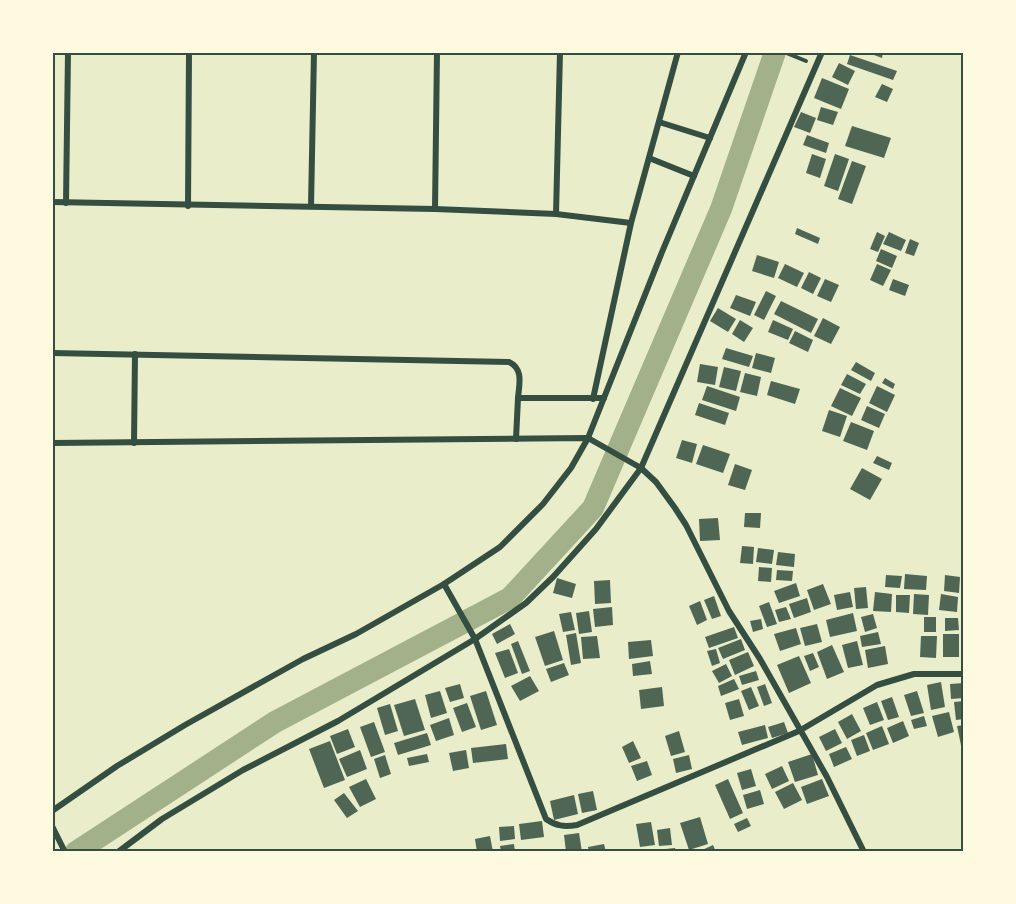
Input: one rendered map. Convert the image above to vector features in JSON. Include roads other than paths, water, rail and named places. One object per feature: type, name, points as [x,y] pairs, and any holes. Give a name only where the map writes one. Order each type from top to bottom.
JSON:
[{"type":"street","points":[[66,202],[68,52]]},
{"type":"street","points":[[188,206],[189,52]]},
{"type":"street","points":[[311,206],[314,52]]},
{"type":"street","points":[[435,209],[437,52]]},
{"type":"street","points":[[556,214],[560,52]]},
{"type":"street","points":[[593,399],[631,223],[678,52]]},
{"type":"street","points":[[52,811],[117,766],[185,725],[444,584],[500,547],[543,504],[571,468],[588,438],[662,252],[746,52]]},
{"type":"street","points":[[118,852],[162,819],[243,770],[338,721],[475,639],[526,603],[596,529],[641,468],[822,52]]},
{"type":"street","points":[[659,122],[710,138]]},
{"type":"street","points":[[649,158],[694,176]]},
{"type":"street","points":[[52,202],[435,209],[556,214],[631,223]]},
{"type":"street","points":[[52,353],[509,362],[519,370],[516,439]]},
{"type":"street","points":[[134,443],[135,354]]},
{"type":"street","points":[[518,398],[604,399]]},
{"type":"street","points":[[52,443],[588,438],[600,444],[634,463],[656,482],[686,525],[729,611],[760,659],[827,777],[864,852]]},
{"type":"street","points":[[444,584],[475,639],[546,819],[555,825],[577,825],[800,731],[878,684],[914,674],[963,674]]},
{"type":"street","points":[[53,827],[65,852]]},
{"type":"waterway","points":[[76,852],[275,722],[510,598],[593,508],[721,209],[775,52]]}]
